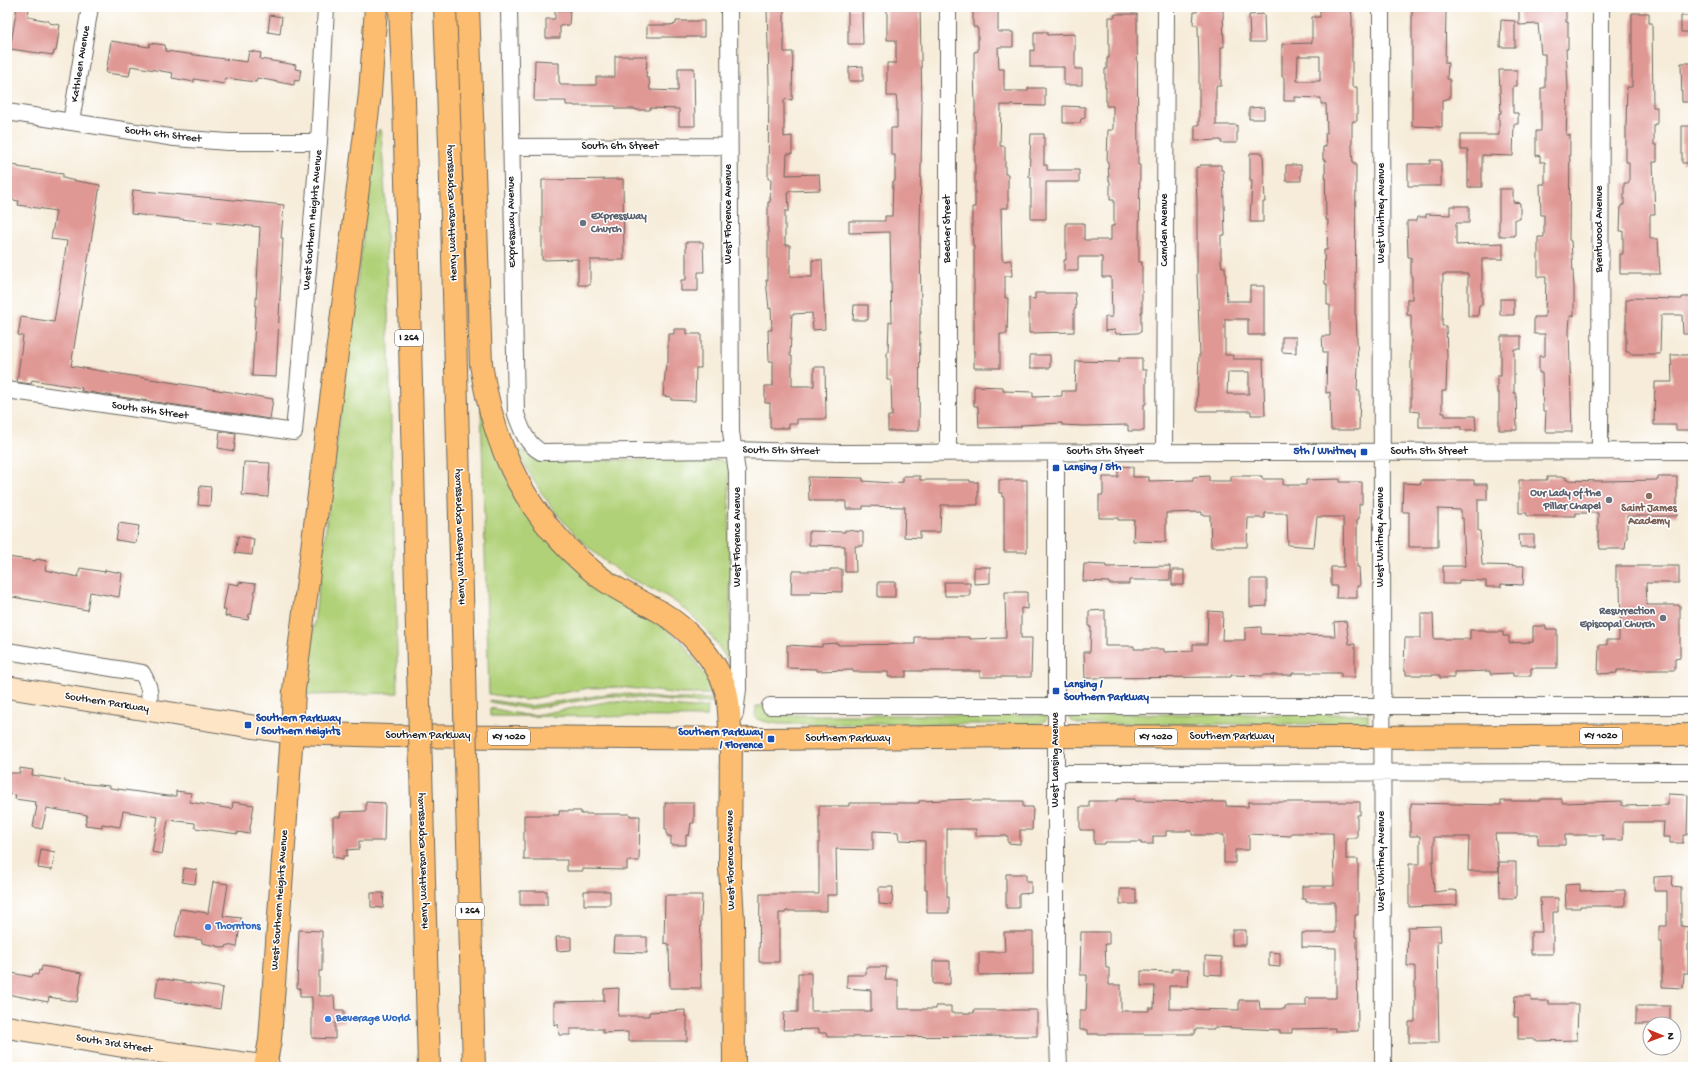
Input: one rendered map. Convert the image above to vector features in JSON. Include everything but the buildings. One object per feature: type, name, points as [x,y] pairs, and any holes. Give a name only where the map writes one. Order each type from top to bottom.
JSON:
[{"type":"main road","name":"West Southern Heights Avenue","points":[[265,1067],[270,1040],[294,690],[370,94],[374,56],[376,7]]},
{"type":"main road","name":"Henry Watterson Expressway","points":[[400,7],[429,1067]]},
{"type":"main road","name":"Henry Watterson Expressway","points":[[445,7],[450,143],[474,1067]]},
{"type":"main road","points":[[468,7],[481,364],[485,391],[498,438],[510,467],[535,512],[567,548],[598,576],[670,618],[695,640],[709,657],[726,691],[731,739]]},
{"type":"main road","name":"Southern Parkway","points":[[7,687],[292,733],[391,736],[731,739],[1057,736],[1382,737],[1693,735]]},
{"type":"main road","name":"West Florence Avenue","points":[[731,739],[730,868],[734,1067]]},
{"type":"main road","name":"South 3rd Street","points":[[7,1026],[135,1048],[269,1067]]},
{"type":"street","name":"Kathleen Avenue","points":[[72,122],[90,7]]},
{"type":"street","name":"West Southern Heights Avenue","points":[[294,432],[320,142],[326,7]]},
{"type":"street","name":"Expressway Avenue","points":[[509,7],[516,414],[523,436]]},
{"type":"street","name":"West Florence Avenue","points":[[729,7],[731,432],[737,472],[738,689],[731,739]]},
{"type":"street","name":"Beecher Street","points":[[948,7],[948,452]]},
{"type":"street","name":"Camden Avenue","points":[[1164,452],[1166,7]]},
{"type":"street","name":"West Whitney Avenue","points":[[1381,7],[1383,428],[1381,452],[1381,707],[1383,774],[1383,1067]]},
{"type":"street","name":"Brentwood Avenue","points":[[1600,450],[1601,7]]},
{"type":"street","name":"South 6th Street","points":[[7,112],[175,138],[220,142],[320,142]]},
{"type":"street","name":"South 6th Street","points":[[511,146],[729,146]]},
{"type":"street","name":"South 5th Street","points":[[7,390],[294,432]]},
{"type":"street","name":"South 5th Street","points":[[523,436],[533,448],[541,452],[734,450],[840,453],[1600,450],[1693,451]]},
{"type":"street","name":"West Lansing Avenue","points":[[1056,452],[1056,986],[1058,1067]]},
{"type":"street","points":[[7,651],[142,673],[149,684],[151,696],[148,710]]},
{"type":"street","points":[[770,706],[1693,706]]},
{"type":"street","points":[[1056,773],[1383,774],[1693,772]]},
{"type":"green space","points":[[379,129],[381,132],[385,194],[398,693],[305,695],[375,140]]},
{"type":"green space","points":[[481,408],[506,477],[651,616],[684,644],[707,679],[711,694],[681,694],[620,687],[589,688],[525,700],[489,694]]},
{"type":"green space","points":[[516,448],[540,460],[719,460],[725,462],[729,467],[731,667],[711,636],[686,610],[666,596],[625,576],[603,560],[573,532],[547,501],[525,466]]},
{"type":"green space","points":[[608,694],[627,694],[666,699],[713,699],[713,702],[697,703],[609,696],[529,709],[490,702],[490,700],[529,706]]},
{"type":"green space","points":[[611,701],[693,708],[708,707],[707,717],[490,716],[490,708],[525,715],[535,715]]},
{"type":"green space","points":[[756,706],[767,706],[768,715],[1048,715],[1045,721],[1035,724],[779,724],[762,721],[755,718]]},
{"type":"green space","points":[[1368,714],[1368,724],[1077,724],[1069,719],[1068,715]]},
{"type":"place","name":"Expressway Church","points":[[583,223]]},
{"type":"place","name":"5th / Whitney","points":[[1364,452]]},
{"type":"place","name":"Lansing / 5th","points":[[1056,468]]},
{"type":"place","name":"Saint James Academy","points":[[1649,496]]},
{"type":"place","name":"Our Lady of the Pillar Chapel","points":[[1609,500]]},
{"type":"place","name":"Resurrection Episcopal Church","points":[[1663,618]]},
{"type":"place","name":"Lansing / Southern Parkway","points":[[1056,691]]},
{"type":"place","name":"Southern Parkway / Southern Heights","points":[[248,725]]},
{"type":"place","name":"Southern Parkway / Florence","points":[[771,739]]},
{"type":"place","name":"Thorntons","points":[[208,927]]},
{"type":"place","name":"Beverage World","points":[[328,1019]]}]
